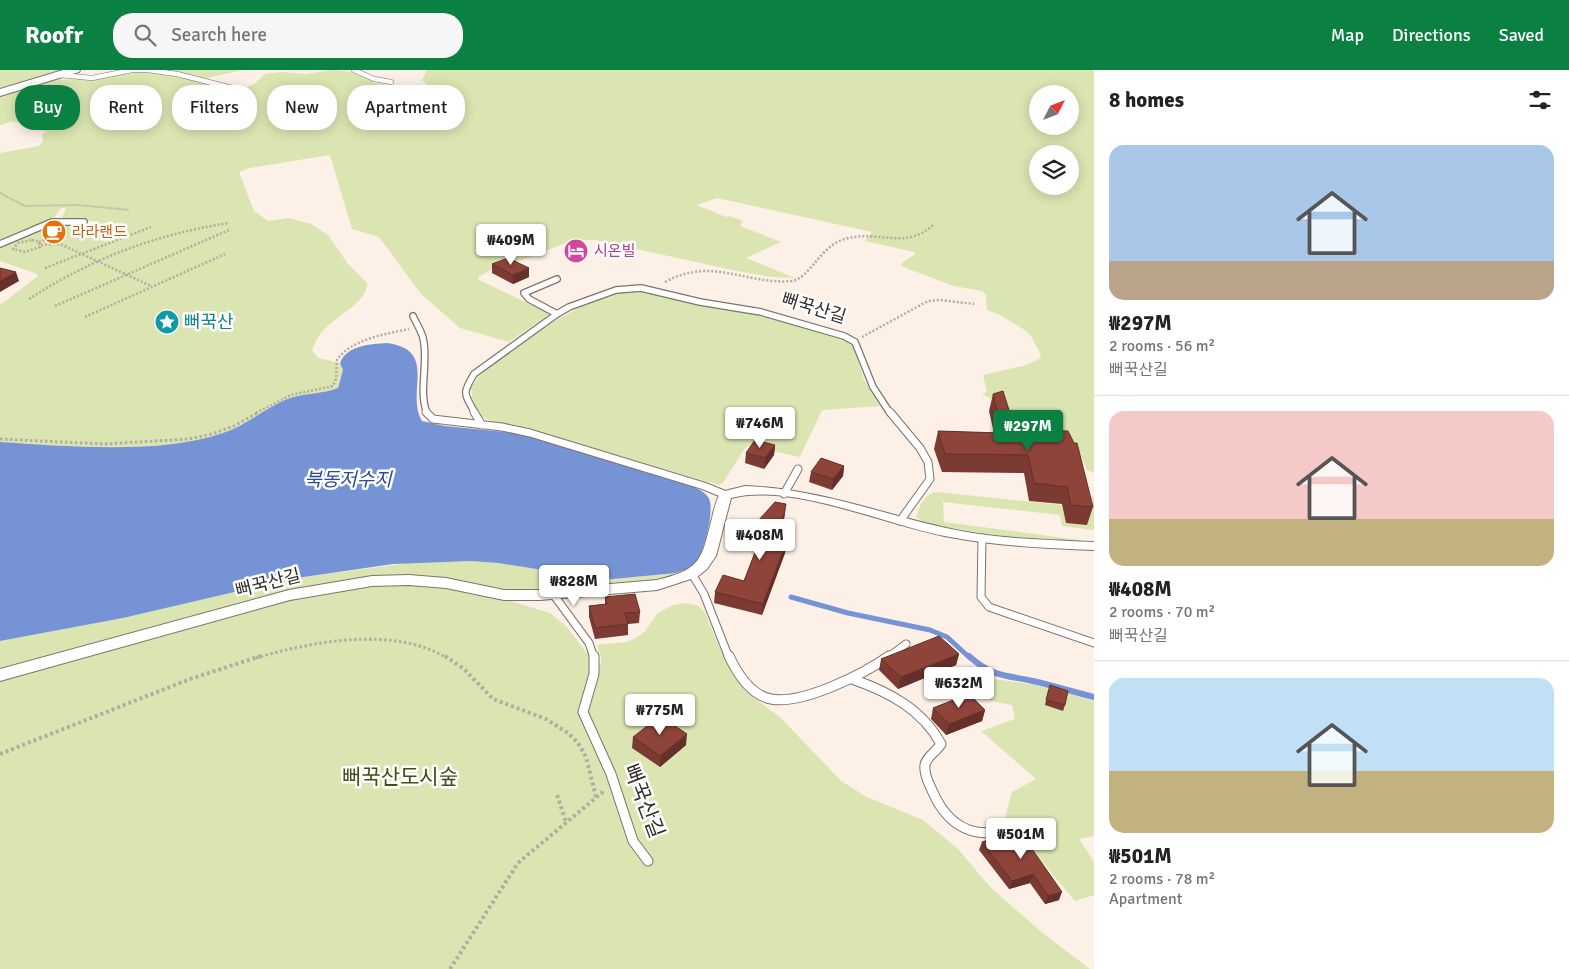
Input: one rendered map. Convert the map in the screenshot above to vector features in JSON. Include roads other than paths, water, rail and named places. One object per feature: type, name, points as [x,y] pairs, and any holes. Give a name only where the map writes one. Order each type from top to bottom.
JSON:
[{"type":"street","points":[[0,92],[74,70]]},
{"type":"street","points":[[726,495],[741,490],[784,494],[830,502],[900,522],[982,538],[1056,545],[1094,546]]},
{"type":"street","name":"뻐꾹산길","points":[[0,675],[289,595],[363,582],[409,580],[446,583],[504,594],[552,594],[656,585],[677,580],[692,574],[702,566],[709,556],[726,495]]},
{"type":"lane","points":[[60,75],[92,78],[132,70],[154,71],[176,74],[220,85]]},
{"type":"lane","points":[[354,70],[374,79],[391,82]]},
{"type":"lane","points":[[0,244],[52,222],[84,222]]},
{"type":"lane","points":[[557,279],[524,293],[529,299],[557,314]]},
{"type":"lane","name":"뻐꾹산길","points":[[482,425],[468,404],[465,389],[468,382],[487,364],[569,307],[616,290],[629,288],[655,291],[700,302],[761,312],[844,336],[852,340],[857,346],[873,387],[894,418],[920,448],[931,472],[927,486],[900,522]]},
{"type":"lane","points":[[413,316],[422,338],[425,411],[428,415],[440,420],[530,433],[704,486],[726,495]]},
{"type":"lane","points":[[784,494],[798,469]]},
{"type":"lane","points":[[982,538],[981,597],[984,602],[998,611],[1094,643]]},
{"type":"lane","points":[[692,574],[707,598],[715,625],[733,665],[750,687],[771,699],[781,700],[852,679],[875,666],[906,644]]},
{"type":"lane","name":"뻐꾹산길","points":[[552,594],[579,628],[589,644],[595,660],[594,674],[583,712],[611,774],[633,841],[648,861]]},
{"type":"lane","points":[[852,679],[901,701],[921,717],[937,734],[941,744],[925,765],[926,774],[932,792],[949,818],[971,833],[983,835],[1002,831]]},
{"type":"water","name":"북동저수지","points":[[387,343],[403,347],[412,354],[418,374],[418,410],[422,421],[445,426],[516,433],[688,484],[701,491],[708,497],[711,510],[706,539],[697,561],[690,567],[676,573],[603,580],[498,563],[470,561],[393,564],[290,579],[123,618],[0,641],[0,442],[83,447],[142,447],[198,440],[232,430],[290,398],[338,388],[343,370],[340,363],[348,352],[360,347]]},
{"type":"waterway","points":[[791,597],[848,613],[930,630],[947,637],[970,658]]},
{"type":"waterway","points":[[969,656],[992,672],[1094,697]]},
{"type":"place","name":"라라랜드","points":[[54,232]]},
{"type":"place","name":"시온빌","points":[[576,251]]},
{"type":"place","name":"뻐꾹산","points":[[167,322]]},
{"type":"park label","name":"뻐꾹산도시숲","points":[[400,777]]}]
